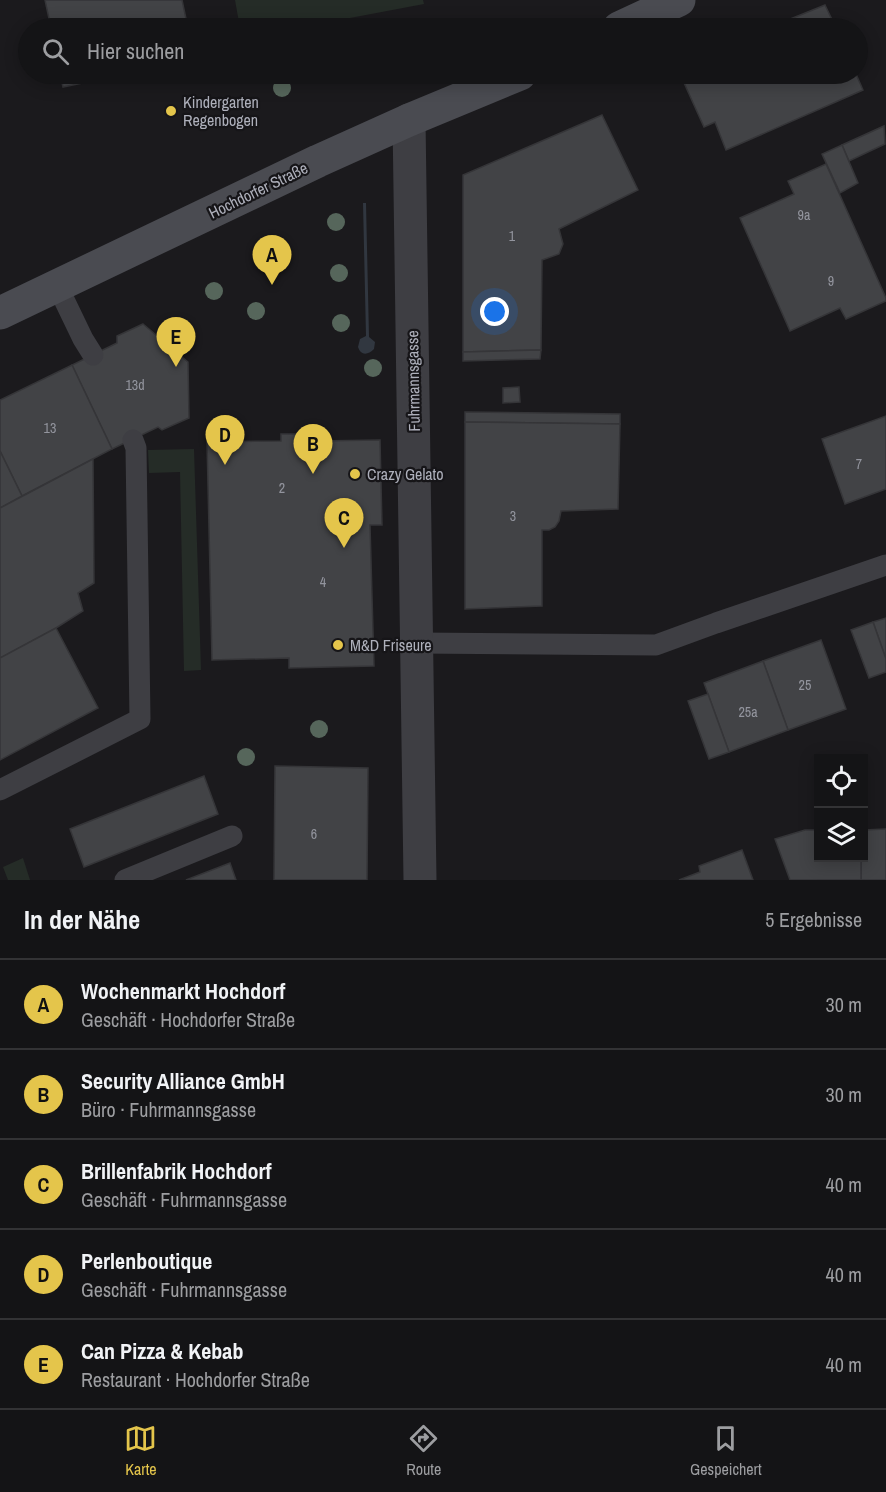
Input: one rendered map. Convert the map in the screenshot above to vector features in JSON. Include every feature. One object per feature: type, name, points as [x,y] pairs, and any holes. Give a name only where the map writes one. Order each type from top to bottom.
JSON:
[{"type":"street","points":[[640,18],[679,0]]},
{"type":"street","name":"Hochdorfer Straße","points":[[0,313],[308,166],[495,84]]},
{"type":"street","name":"Fuhrmannsgasse","points":[[409,120],[420,880]]},
{"type":"lane","points":[[57,285],[93,355]]},
{"type":"lane","points":[[0,790],[140,719],[136,448],[133,440]]},
{"type":"lane","points":[[417,643],[656,645],[886,565]]},
{"type":"lane","points":[[125,880],[232,836]]},
{"type":"shaded area","points":[[235,0],[423,0],[424,4],[350,18],[238,18]]},
{"type":"shaded area","points":[[363,203],[366,203],[369,337],[375,342],[374,349],[365,354],[358,347],[360,339],[366,336]]},
{"type":"shaded area","points":[[194,449],[201,670],[184,671],[180,472],[149,473],[148,450]]},
{"type":"shaded area","points":[[23,858],[30,880],[8,880],[3,867]]},
{"type":"building","points":[[45,0],[182,0],[186,18],[49,18]]},
{"type":"building","points":[[825,5],[831,18],[793,18]]},
{"type":"building","points":[[62,84],[77,84],[63,87]]},
{"type":"building","points":[[685,84],[860,84],[863,90],[726,150],[715,122],[704,127]]},
{"type":"building","points":[[602,115],[638,190],[559,229],[563,244],[559,254],[542,260],[541,350],[463,352],[463,175]]},
{"type":"building","points":[[884,126],[885,144],[849,161],[842,145]]},
{"type":"building","points":[[842,145],[858,183],[840,193],[822,154]]},
{"type":"building","points":[[826,164],[886,301],[846,319],[840,308],[790,331],[740,218],[794,194],[788,181]]},
{"type":"building","points":[[143,324],[188,362],[189,418],[162,430],[158,427],[112,449],[72,365],[117,343],[117,336]]},
{"type":"building","points":[[541,350],[540,359],[463,361],[463,352]]},
{"type":"building","points":[[72,365],[112,449],[22,496],[0,451],[0,400]]},
{"type":"building","points":[[519,387],[520,402],[503,403],[503,388]]},
{"type":"building","points":[[465,412],[620,414],[620,424],[465,422]]},
{"type":"building","points":[[886,416],[886,489],[845,504],[822,439]]},
{"type":"building","points":[[465,422],[620,424],[618,509],[561,511],[555,527],[542,530],[542,606],[465,609]]},
{"type":"building","points":[[281,434],[316,434],[316,441],[380,440],[382,525],[370,525],[374,666],[289,668],[289,658],[212,660],[207,442],[281,441]]},
{"type":"building","points":[[0,451],[22,496],[0,508]]},
{"type":"building","points":[[93,459],[94,583],[78,593],[83,611],[0,658],[0,508]]},
{"type":"building","points":[[886,618],[886,659],[873,622]]},
{"type":"building","points":[[873,622],[886,659],[886,672],[869,678],[851,630]]},
{"type":"building","points":[[56,628],[98,708],[0,760],[0,658]]},
{"type":"building","points":[[821,640],[846,709],[788,730],[763,661]]},
{"type":"building","points":[[763,661],[788,730],[729,752],[704,683]]},
{"type":"building","points":[[708,694],[729,752],[709,759],[688,701]]},
{"type":"building","points":[[275,766],[368,768],[367,880],[274,880]]},
{"type":"building","points":[[204,776],[218,814],[84,867],[70,829]]},
{"type":"building","points":[[886,829],[886,880],[861,880],[861,862],[868,862],[868,830]]},
{"type":"building","points":[[805,830],[814,830],[814,862],[861,862],[861,880],[790,880],[775,839]]},
{"type":"building","points":[[742,850],[753,880],[679,880],[700,872],[699,866]]},
{"type":"building","points":[[230,863],[236,880],[186,880]]},
{"type":"place","name":"Kindergarten Regenbogen","points":[[171,111]]},
{"type":"place","name":"Wochenmarkt Hochdorf","points":[[272,285]]},
{"type":"place","name":"Can Pizza & Kebab","points":[[176,367]]},
{"type":"place","name":"Perlenboutique","points":[[225,465]]},
{"type":"place","name":"Security Alliance GmbH","points":[[313,474]]},
{"type":"place","name":"Crazy Gelato","points":[[355,474]]},
{"type":"place","name":"Brillenfabrik Hochdorf","points":[[344,548]]},
{"type":"place","name":"M&D Friseure","points":[[338,645]]}]
